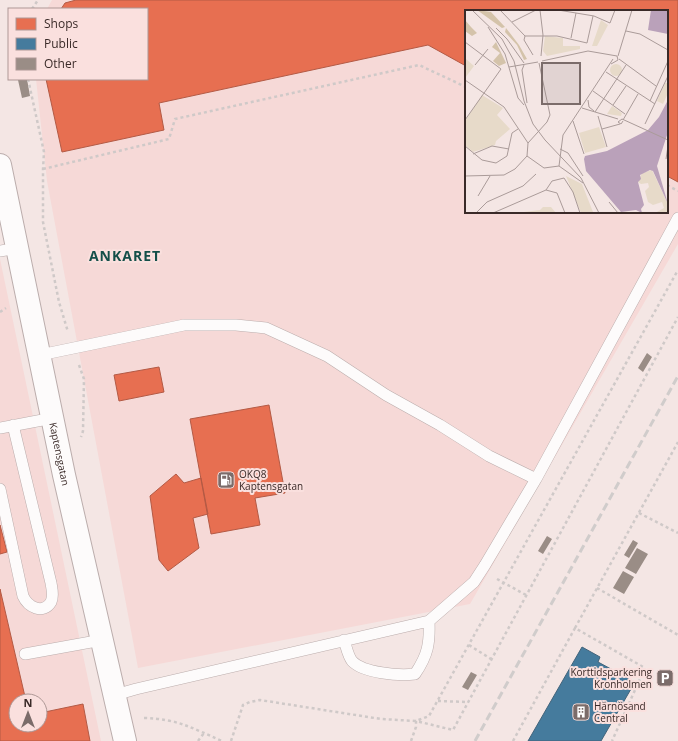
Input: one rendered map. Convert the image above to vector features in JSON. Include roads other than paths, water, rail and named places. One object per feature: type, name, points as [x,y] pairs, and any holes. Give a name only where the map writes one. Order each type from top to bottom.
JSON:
[{"type":"main road","name":"Kaptensgatan","points":[[0,165],[9,250],[40,355],[125,741]]},
{"type":"lane","points":[[115,695],[429,621],[474,582],[482,570],[536,479],[678,218]]},
{"type":"lane","points":[[40,355],[184,325],[236,325],[266,328],[327,356],[386,395],[440,425],[489,456],[536,479]]},
{"type":"lane","points":[[0,428],[53,418]]},
{"type":"lane","points":[[0,489],[26,602],[31,607],[46,607],[52,597],[51,583],[13,425]]},
{"type":"lane","points":[[344,640],[350,659],[359,667],[402,676],[415,674],[424,661],[430,641],[429,621]]},
{"type":"lane","points":[[25,654],[102,640]]},
{"type":"railway","points":[[475,741],[678,376]]},
{"type":"place","name":"OKQ8 Kaptensgatan","points":[[226,480]]},
{"type":"place","name":"Korttidsparkering Kronholmen","points":[[665,678]]},
{"type":"place","name":"Härnösand Central","points":[[581,712]]},
{"type":"district","name":"ANKARET","points":[[125,255]]}]
